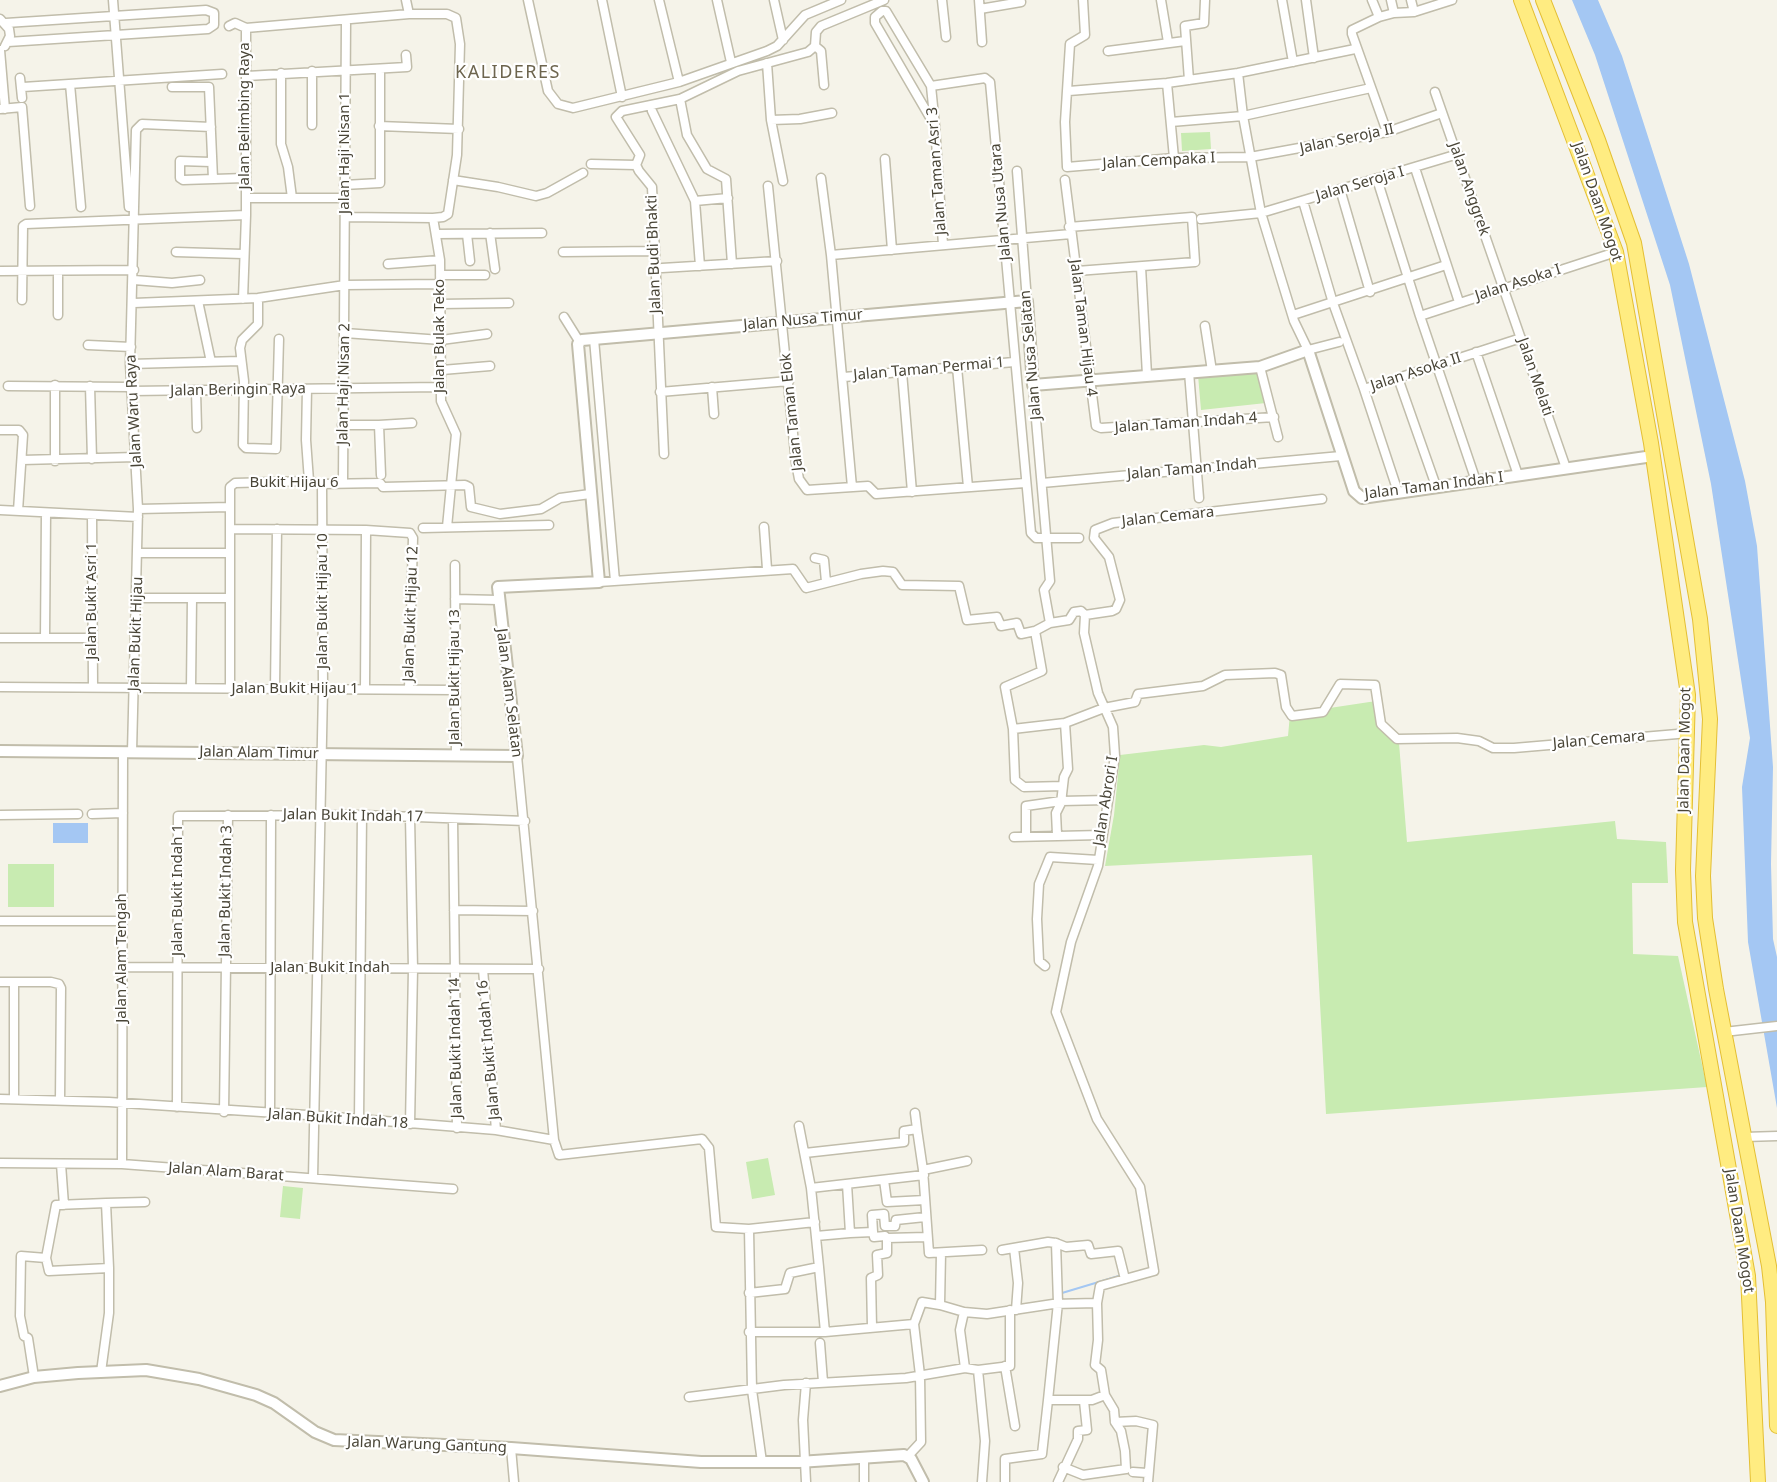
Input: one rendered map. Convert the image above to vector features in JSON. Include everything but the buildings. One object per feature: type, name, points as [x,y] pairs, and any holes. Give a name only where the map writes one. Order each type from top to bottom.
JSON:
[{"type":"highway","name":"Jalan Daan Mogot","points":[[1521,0],[1616,252],[1653,456],[1685,667],[1689,733],[1683,870],[1685,922],[1701,1022],[1746,1256],[1750,1295],[1758,1482]]},
{"type":"highway","name":"Jalan Daan Mogot","points":[[1543,0],[1598,140],[1634,243],[1706,662],[1710,719],[1703,876],[1705,918],[1724,1032],[1750,1137],[1774,1283],[1777,1426]]},
{"type":"highway","points":[[1687,783],[1688,788],[1697,792],[1707,784]]},
{"type":"highway","points":[[1685,818],[1696,812],[1706,821]]},
{"type":"highway","points":[[1752,1351],[1758,1359],[1763,1360],[1768,1359],[1774,1350]]},
{"type":"highway","points":[[1753,1396],[1759,1388],[1764,1386],[1769,1387],[1775,1395]]},
{"type":"street","points":[[113,0],[129,207]]},
{"type":"street","points":[[528,0],[548,91],[558,104],[573,108],[679,82],[766,51],[783,40],[805,15],[824,3],[841,0]]},
{"type":"street","points":[[602,0],[622,97]]},
{"type":"street","points":[[659,0],[679,82]]},
{"type":"street","points":[[717,0],[730,62]]},
{"type":"street","points":[[774,0],[783,40]]},
{"type":"street","points":[[824,85],[821,51],[816,45],[816,32],[821,26],[884,0]]},
{"type":"street","points":[[942,0],[946,37]]},
{"type":"street","points":[[1083,0],[1085,35],[1070,44],[1069,91],[1167,83],[1238,73],[1355,49]]},
{"type":"street","points":[[1161,0],[1168,42]]},
{"type":"street","points":[[1189,80],[1185,26],[1204,23],[1205,0]]},
{"type":"street","points":[[1282,0],[1293,62]]},
{"type":"street","points":[[1306,0],[1314,58]]},
{"type":"street","points":[[1372,0],[1379,17]]},
{"type":"street","points":[[1391,0],[1394,13]]},
{"type":"street","points":[[1411,0],[1414,12]]},
{"type":"street","points":[[1388,132],[1355,49],[1352,30],[1379,17],[1394,13],[1414,12],[1452,0]]},
{"type":"street","points":[[345,217],[443,218],[448,214],[459,129],[458,24],[456,18],[447,14],[410,14],[406,1]]},
{"type":"street","points":[[982,42],[979,4],[1021,2]]},
{"type":"street","points":[[8,42],[208,29],[214,25],[211,10],[3,21],[10,36],[8,42],[0,50],[2,109],[22,107],[30,206]]},
{"type":"street","points":[[931,86],[886,11],[882,11],[875,17],[875,23],[935,126]]},
{"type":"street","name":"Jalan Belimbing Raya","points":[[243,299],[248,27],[346,21],[410,14]]},
{"type":"street","name":"Jalan Haji Nisan 1","points":[[345,285],[344,69],[346,21]]},
{"type":"street","points":[[229,26],[235,23],[248,27]]},
{"type":"street","points":[[1108,51],[1185,41]]},
{"type":"street","points":[[732,264],[726,179],[707,168],[687,135],[680,99],[738,71],[808,52],[816,45]]},
{"type":"street","points":[[247,76],[407,67],[406,55]]},
{"type":"street","points":[[767,63],[771,120],[783,182]]},
{"type":"street","points":[[344,185],[379,184],[380,69]]},
{"type":"street","points":[[312,71],[312,125]]},
{"type":"street","points":[[281,73],[281,144],[288,167],[292,198]]},
{"type":"street","points":[[1238,73],[1250,157],[1262,213],[1293,315],[1308,350]]},
{"type":"street","points":[[22,98],[22,83],[70,84],[222,74]]},
{"type":"street","name":"Jalan Taman Asri 3","points":[[943,245],[931,86],[985,78],[990,82]]},
{"type":"street","name":"Jalan Nusa Utara","points":[[990,82],[1025,483],[1033,537],[1047,538]]},
{"type":"street","points":[[1167,83],[1174,158]]},
{"type":"street","points":[[70,84],[81,207]]},
{"type":"street","points":[[172,87],[209,87],[213,179]]},
{"type":"street","points":[[1171,122],[1243,116],[1371,88]]},
{"type":"street","name":"Jalan Cempaka I","points":[[1069,91],[1065,122],[1067,168],[1174,158],[1250,157]]},
{"type":"street","name":"Jalan Anggrek","points":[[1435,92],[1503,287]]},
{"type":"street","name":"Jalan Budi Bhakti","points":[[664,454],[652,187],[636,165],[640,155],[616,117],[622,111],[680,99]]},
{"type":"street","points":[[652,111],[695,201],[700,266]]},
{"type":"street","points":[[771,120],[800,119],[832,113]]},
{"type":"street","name":"Jalan Seroja II","points":[[1250,157],[1388,132],[1442,113]]},
{"type":"street","name":"Jalan Waru Raya","points":[[138,513],[130,364],[134,303],[133,219],[136,130],[142,124],[211,127]]},
{"type":"street","points":[[379,131],[459,129]]},
{"type":"street","name":"Jalan Seroja I","points":[[1201,219],[1262,213],[1458,154]]},
{"type":"street","points":[[885,159],[892,250]]},
{"type":"street","points":[[211,162],[180,161],[180,178],[245,178]]},
{"type":"street","points":[[591,164],[636,165]]},
{"type":"street","points":[[1415,168],[1459,302]]},
{"type":"street","name":"Jalan Nusa Selatan","points":[[1017,171],[1050,581],[1044,591],[1050,623]]},
{"type":"street","points":[[453,180],[498,186],[536,196],[547,194],[583,173]]},
{"type":"street","points":[[820,178],[838,317],[852,487],[868,486],[876,494],[1025,483]]},
{"type":"street","points":[[1377,179],[1436,365],[1476,481]]},
{"type":"street","name":"Jalan Taman Hijau 4","points":[[1065,180],[1095,422],[1098,428]]},
{"type":"street","name":"Jalan Taman Elok","points":[[768,186],[799,479],[807,489],[852,487]]},
{"type":"street","points":[[1340,189],[1370,292]]},
{"type":"street","points":[[246,198],[344,198]]},
{"type":"street","points":[[695,201],[728,198]]},
{"type":"street","name":"Jalan Asoka II","points":[[1303,201],[1333,303],[1364,389],[1521,338]]},
{"type":"street","points":[[22,300],[23,226],[26,224],[246,215]]},
{"type":"street","points":[[831,255],[1004,240],[1190,216],[1195,262],[1077,271]]},
{"type":"street","name":"Jalan Bulak Teko","points":[[433,218],[440,260],[442,370],[440,387],[445,414],[454,426],[456,434],[447,527]]},
{"type":"street","points":[[490,233],[495,269]]},
{"type":"street","points":[[436,234],[542,233]]},
{"type":"street","points":[[467,234],[470,261]]},
{"type":"street","points":[[563,252],[655,251]]},
{"type":"street","points":[[176,252],[243,254]]},
{"type":"street","name":"Jalan Asoka I","points":[[1420,316],[1503,287],[1616,252]]},
{"type":"street","points":[[388,264],[440,260]]},
{"type":"street","points":[[662,268],[777,261]]},
{"type":"street","points":[[1293,315],[1370,292],[1446,265]]},
{"type":"street","points":[[1141,267],[1147,375]]},
{"type":"street","points":[[0,271],[134,270]]},
{"type":"street","points":[[58,272],[58,315]]},
{"type":"street","points":[[134,303],[258,298],[345,285],[485,275]]},
{"type":"street","points":[[134,280],[172,283],[201,280]]},
{"type":"street","name":"Jalan Haji Nisan 2","points":[[343,483],[345,285]]},
{"type":"street","name":"Jalan Melati","points":[[1503,287],[1566,468]]},
{"type":"street","points":[[258,298],[258,324],[242,339],[240,361],[243,366],[244,390],[243,445],[246,448],[276,449],[279,339]]},
{"type":"street","points":[[198,301],[211,362]]},
{"type":"street","name":"Jalan Nusa Timur","points":[[579,340],[1027,301]]},
{"type":"street","points":[[440,304],[508,303]]},
{"type":"street","points":[[564,317],[579,340],[599,582]]},
{"type":"street","points":[[1205,326],[1212,371]]},
{"type":"street","points":[[345,333],[441,340],[487,334]]},
{"type":"street","points":[[594,339],[615,580]]},
{"type":"street","points":[[1033,385],[1260,367],[1339,342]]},
{"type":"street","points":[[88,345],[131,347]]},
{"type":"street","name":"Jalan Taman Indah I","points":[[1308,350],[1341,456],[1354,492],[1359,497],[1653,456]]},
{"type":"street","points":[[1476,352],[1518,475]]},
{"type":"street","points":[[130,364],[240,361]]},
{"type":"street","name":"Jalan Taman Permai 1","points":[[844,377],[1014,362]]},
{"type":"street","points":[[442,370],[490,366]]},
{"type":"street","points":[[957,367],[968,487]]},
{"type":"street","points":[[1260,367],[1278,437]]},
{"type":"street","points":[[902,372],[912,492]]},
{"type":"street","points":[[1189,372],[1199,498]]},
{"type":"street","points":[[1398,378],[1436,486]]},
{"type":"street","points":[[660,392],[789,381]]},
{"type":"street","points":[[55,385],[55,461]]},
{"type":"street","name":"Jalan Beringin Raya","points":[[8,386],[55,385],[196,391],[440,387]]},
{"type":"street","points":[[90,386],[92,459]]},
{"type":"street","points":[[712,387],[714,414]]},
{"type":"street","points":[[307,389],[306,440],[309,481]]},
{"type":"street","points":[[1364,389],[1398,492]]},
{"type":"street","points":[[196,391],[197,428]]},
{"type":"street","name":"Jalan Taman Indah 4","points":[[1098,428],[1274,417]]},
{"type":"street","points":[[585,421],[600,420]]},
{"type":"street","points":[[342,425],[412,423]]},
{"type":"street","points":[[378,425],[380,479]]},
{"type":"street","points":[[0,429],[19,430],[23,435],[18,511]]},
{"type":"street","name":"Jalan Taman Indah","points":[[1042,483],[1341,456]]},
{"type":"street","points":[[22,460],[55,461],[136,457]]},
{"type":"street","name":"Bukit Hijau 6","points":[[230,507],[230,488],[235,483],[309,481],[322,484],[380,479],[383,487],[450,486]]},
{"type":"street","name":"Jalan Bukit Hijau 10","points":[[313,1178],[323,689],[322,484]]},
{"type":"street","points":[[450,486],[469,487],[471,507],[500,514],[541,509],[560,498],[590,494]]},
{"type":"street","name":"Jalan Cemara","points":[[1085,615],[1112,611],[1116,609],[1120,600],[1109,558],[1094,538],[1095,530],[1113,523],[1322,499]]},
{"type":"street","points":[[0,510],[92,515],[230,507],[230,688]]},
{"type":"street","points":[[45,638],[46,513]]},
{"type":"street","name":"Jalan Bukit Hijau","points":[[128,752],[135,688],[138,513]]},
{"type":"street","name":"Jalan Bukit Asri 1","points":[[92,515],[93,687]]},
{"type":"street","points":[[423,528],[549,525]]},
{"type":"street","points":[[764,527],[767,569]]},
{"type":"street","points":[[230,529],[366,530],[365,689]]},
{"type":"street","points":[[275,688],[277,529]]},
{"type":"street","name":"Jalan Bukit Hijau 12","points":[[366,530],[405,531],[413,538],[409,690]]},
{"type":"street","points":[[1047,538],[1080,538]]},
{"type":"street","points":[[138,553],[230,553]]},
{"type":"street","points":[[815,558],[824,560],[826,582]]},
{"type":"street","name":"Jalan Bukit Hijau 13","points":[[455,565],[456,755]]},
{"type":"street","points":[[498,600],[498,587],[502,585],[599,582],[793,569],[807,588],[883,571],[893,572],[902,585],[959,586],[967,620],[997,617],[1000,626],[1017,623],[1021,634],[1035,631],[1050,623],[1069,620],[1074,612],[1081,611],[1085,615],[1084,633],[1104,708],[1065,723],[1013,729]]},
{"type":"street","points":[[138,598],[229,598]]},
{"type":"street","points":[[191,688],[192,598]]},
{"type":"street","name":"Jalan Bukit Hijau 13","points":[[455,599],[498,600]]},
{"type":"street","name":"Jalan Alam Selatan","points":[[498,600],[525,821],[554,1140]]},
{"type":"street","points":[[1035,631],[1042,672],[1005,685],[1013,729],[1017,782],[1024,787],[1063,786]]},
{"type":"street","points":[[0,638],[92,638]]},
{"type":"street","name":"Jalan Cemara","points":[[1104,708],[1135,702],[1138,694],[1142,693],[1203,686],[1225,675],[1275,673],[1281,675],[1286,707],[1292,716],[1323,712],[1340,684],[1372,684],[1378,688],[1381,724],[1397,739],[1457,738],[1479,741],[1494,748],[1514,748],[1689,733]]},
{"type":"street","name":"Jalan Bukit Hijau 1","points":[[0,687],[455,690]]},
{"type":"street","name":"Jalan Abrori I","points":[[1104,708],[1113,727],[1115,756],[1098,860],[1071,942],[1056,1012],[1097,1119],[1140,1187],[1154,1269],[1124,1277]]},
{"type":"street","points":[[1057,834],[1056,813],[1068,769],[1065,723]]},
{"type":"street","name":"Jalan Alam Timur","points":[[0,751],[518,756]]},
{"type":"street","name":"Jalan Alam Tengah","points":[[122,1164],[123,813],[128,752]]},
{"type":"street","points":[[1026,836],[1026,806],[1061,801],[1108,800]]},
{"type":"street","points":[[92,814],[123,813]]},
{"type":"street","points":[[0,815],[78,814]]},
{"type":"street","name":"Jalan Bukit Indah 17","points":[[182,814],[363,815],[525,821]]},
{"type":"street","name":"Jalan Bukit Indah 1","points":[[177,1107],[177,819],[182,814]]},
{"type":"street","name":"Jalan Bukit Indah 3","points":[[224,1112],[228,814]]},
{"type":"street","points":[[270,1114],[271,815]]},
{"type":"street","points":[[359,1119],[363,968],[363,815]]},
{"type":"street","points":[[410,817],[413,969],[410,1124]]},
{"type":"street","name":"Jalan Bukit Indah 14","points":[[453,819],[457,1128]]},
{"type":"street","points":[[1014,837],[1057,834],[1101,835]]},
{"type":"street","points":[[1045,966],[1039,961],[1037,919],[1039,884],[1050,856],[1098,860]]},
{"type":"street","points":[[454,910],[533,911]]},
{"type":"street","points":[[0,921],[122,921]]},
{"type":"street","name":"Jalan Bukit Indah","points":[[122,967],[539,969]]},
{"type":"street","name":"Jalan Bukit Indah 16","points":[[483,969],[496,1130]]},
{"type":"street","points":[[0,982],[58,984],[61,988],[60,1100]]},
{"type":"street","points":[[14,982],[14,1099]]},
{"type":"street","points":[[1724,1032],[1777,1026]]},
{"type":"street","name":"Jalan Bukit Indah 18","points":[[0,1099],[122,1103],[224,1112],[359,1119],[496,1130],[554,1140]]},
{"type":"street","points":[[915,1113],[923,1173],[928,1253],[982,1250]]},
{"type":"street","points":[[799,1126],[812,1188],[825,1332]]},
{"type":"street","points":[[805,1153],[904,1142],[904,1131],[917,1129]]},
{"type":"street","points":[[1750,1137],[1777,1136]]},
{"type":"street","points":[[554,1140],[557,1151],[562,1156],[702,1139],[709,1148],[716,1227],[749,1229],[815,1222]]},
{"type":"street","points":[[812,1188],[884,1180],[968,1161]]},
{"type":"street","name":"Jalan Alam Barat","points":[[0,1163],[122,1164],[453,1189]]},
{"type":"street","points":[[61,1164],[64,1205]]},
{"type":"street","points":[[884,1180],[887,1202],[925,1200]]},
{"type":"street","points":[[847,1184],[850,1233]]},
{"type":"street","points":[[109,1268],[49,1271],[46,1258],[54,1207],[145,1202]]},
{"type":"street","points":[[101,1372],[109,1313],[106,1203]]},
{"type":"street","points":[[925,1217],[896,1220],[895,1226],[885,1226],[884,1214],[872,1215],[873,1232],[874,1237],[927,1237]]},
{"type":"street","points":[[749,1229],[749,1332],[752,1390],[762,1462]]},
{"type":"street","points":[[816,1236],[873,1232]]},
{"type":"street","points":[[872,1327],[871,1278],[878,1275],[877,1256],[887,1254],[887,1238]]},
{"type":"street","points":[[1002,1250],[1048,1242],[1065,1247],[1088,1245],[1090,1254],[1118,1251],[1124,1277],[1100,1286],[1097,1303],[1098,1340],[1095,1365],[1101,1370],[1105,1395],[1114,1410],[1115,1422],[1121,1431],[1126,1469],[1083,1475],[1063,1467]]},
{"type":"street","points":[[1005,1482],[1005,1459],[1042,1454],[1057,1300],[1056,1243]]},
{"type":"street","points":[[689,1396],[806,1383],[906,1378],[965,1368],[978,1370],[1010,1366],[1013,1310],[1018,1283],[1014,1248]]},
{"type":"street","points":[[940,1305],[941,1253]]},
{"type":"street","points":[[34,1377],[27,1338],[24,1336],[20,1316],[22,1254],[46,1258]]},
{"type":"street","points":[[749,1293],[785,1288],[790,1274],[819,1267]]},
{"type":"street","points":[[923,1482],[908,1456],[921,1442],[920,1375],[915,1321],[922,1302],[964,1312],[987,1314],[1057,1300],[1097,1303]]},
{"type":"street","points":[[964,1312],[960,1330],[965,1368]]},
{"type":"street","points":[[749,1332],[825,1332],[915,1321]]},
{"type":"street","points":[[820,1343],[823,1382]]},
{"type":"street","points":[[1005,1366],[1015,1426]]},
{"type":"street","name":"Jalan Warung Gantung","points":[[0,1386],[34,1377],[146,1370],[199,1379],[256,1395],[274,1403],[315,1432],[334,1440],[511,1448],[645,1460],[806,1462],[908,1456]]},
{"type":"street","points":[[978,1370],[977,1385],[985,1441],[982,1482]]},
{"type":"street","points":[[806,1383],[803,1420],[806,1482]]},
{"type":"street","points":[[1048,1400],[1084,1401],[1105,1395]]},
{"type":"street","points":[[1058,1482],[1078,1439],[1078,1431],[1087,1430],[1084,1401]]},
{"type":"street","points":[[1115,1422],[1136,1421],[1153,1425],[1147,1478],[1133,1472]]},
{"type":"street","points":[[511,1448],[514,1482]]},
{"type":"street","points":[[864,1458],[864,1482]]},
{"type":"green space","points":[[1210,132],[1211,149],[1182,151],[1181,133]]},
{"type":"green space","points":[[1256,371],[1266,403],[1201,410],[1198,375]]},
{"type":"green space","points":[[1376,701],[1380,727],[1399,743],[1407,842],[1615,821],[1617,839],[1666,842],[1668,883],[1632,883],[1633,954],[1678,956],[1707,1087],[1326,1114],[1312,855],[1105,866],[1114,815],[1120,755],[1204,745],[1221,747],[1288,736],[1290,714]]},
{"type":"green space","points":[[8,864],[54,864],[54,907],[8,907]]},
{"type":"green space","points":[[768,1158],[775,1195],[752,1199],[746,1162]]},
{"type":"green space","points":[[283,1186],[303,1188],[300,1219],[280,1217]]},
{"type":"water","points":[[1572,0],[1598,0],[1622,56],[1689,264],[1745,481],[1757,546],[1773,767],[1771,864],[1773,939],[1777,957],[1777,1108],[1748,942],[1742,787],[1750,738],[1711,484],[1670,285],[1595,55]]},
{"type":"water","points":[[53,823],[88,823],[88,843],[53,843]]},
{"type":"waterway","points":[[1062,1293],[1122,1275]]},
{"type":"district","name":"KALIDERES","points":[[508,73]]}]
